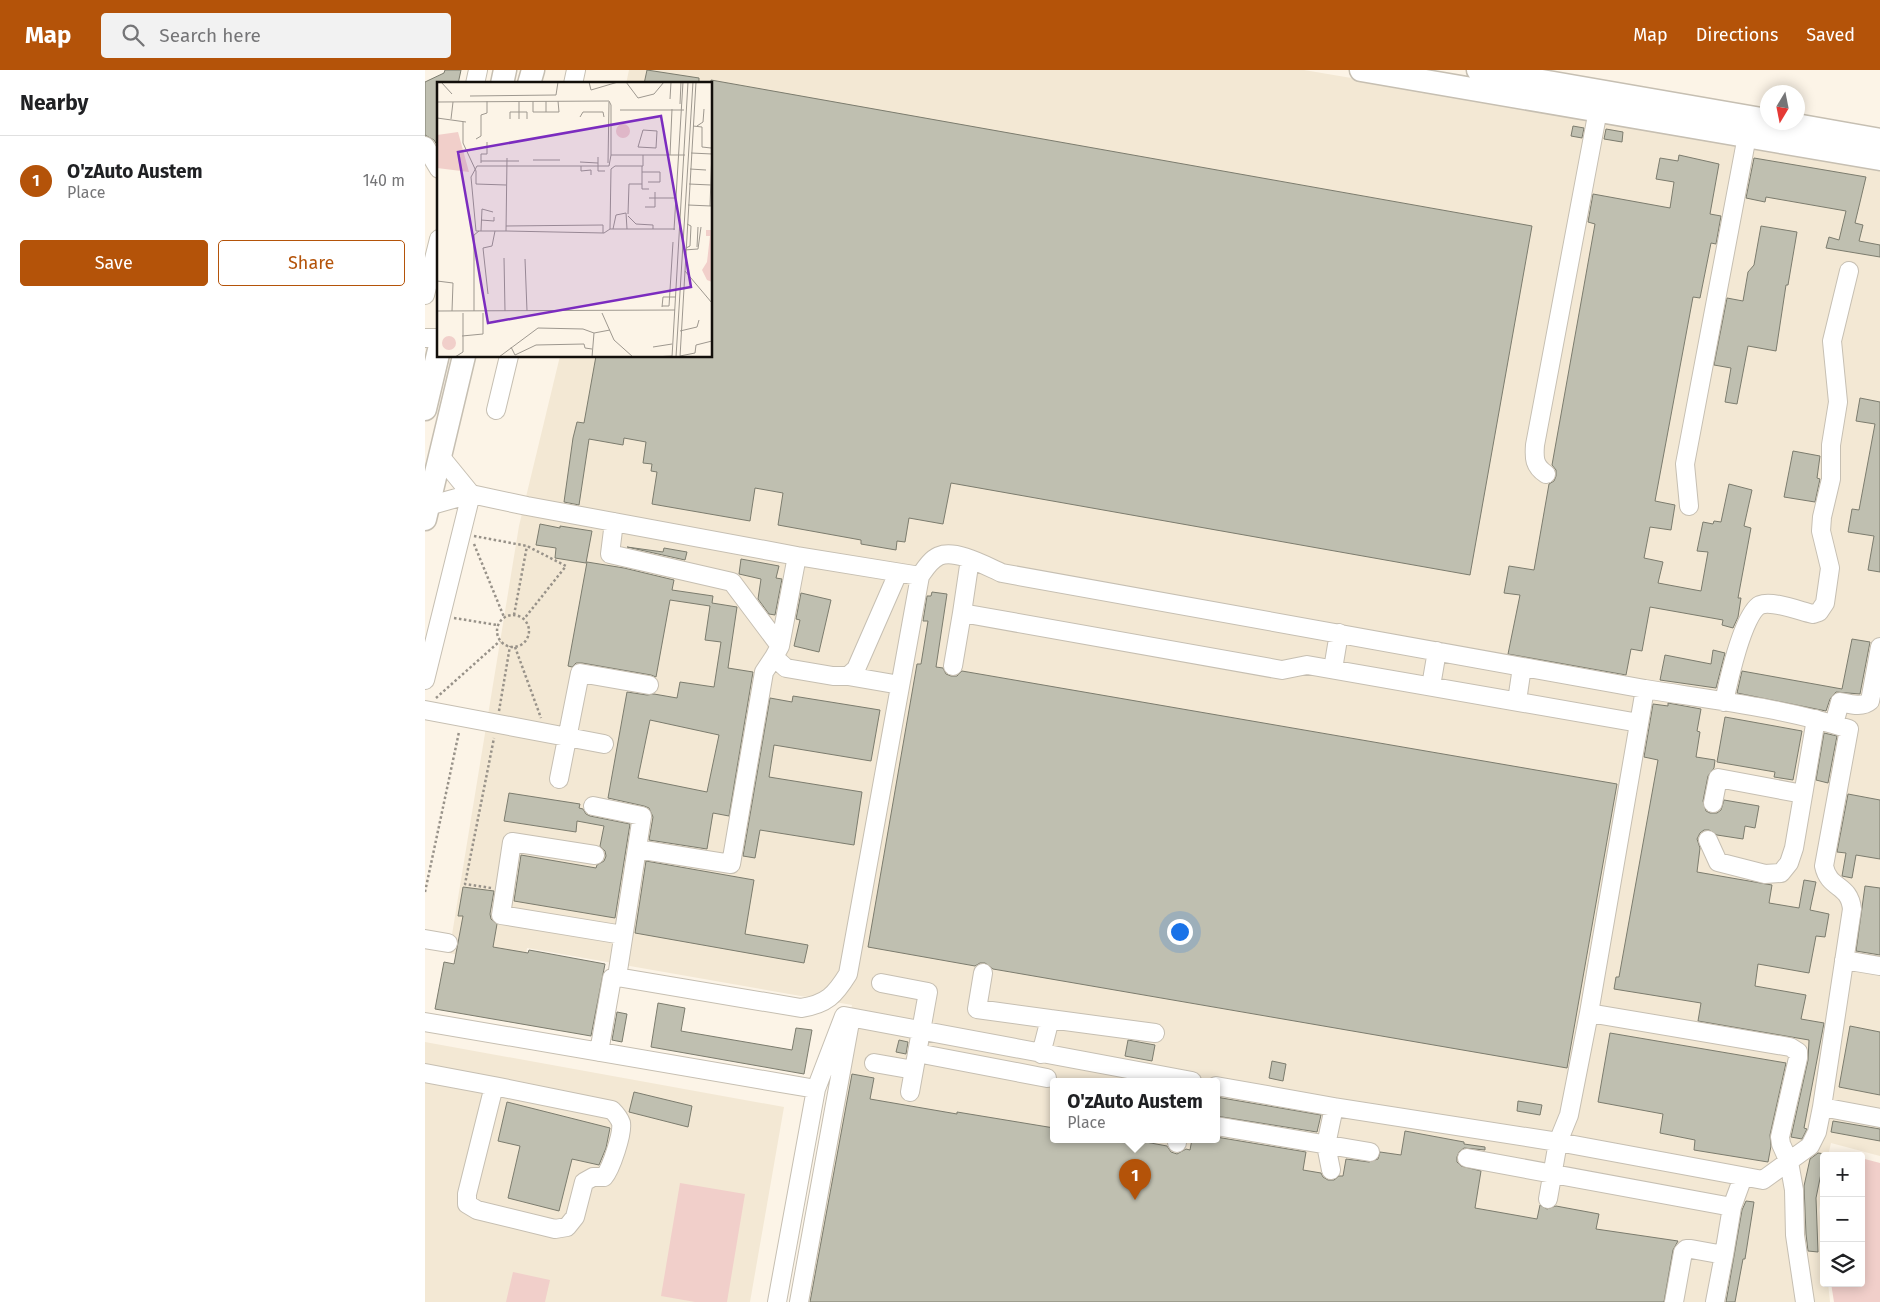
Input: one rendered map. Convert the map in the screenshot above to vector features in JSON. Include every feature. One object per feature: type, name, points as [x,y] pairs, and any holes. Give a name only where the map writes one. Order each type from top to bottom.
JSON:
[{"type":"main road","points":[[1361,70],[1880,159]]},
{"type":"main road","points":[[1477,70],[1760,119]]},
{"type":"main road","points":[[1805,127],[1880,140]]},
{"type":"main road","points":[[425,409],[437,358]]},
{"type":"main road","points":[[427,512],[464,358]]},
{"type":"street","points":[[1546,474],[1536,464],[1534,455],[1535,445],[1598,110]]},
{"type":"street","points":[[1689,506],[1685,464],[1747,136]]},
{"type":"street","points":[[425,146],[437,166]]},
{"type":"street","points":[[425,295],[437,247]]},
{"type":"street","points":[[1724,702],[1736,651],[1752,613],[1759,605],[1771,603],[1813,614],[1819,612],[1825,603],[1830,568],[1821,531],[1822,517],[1831,479],[1831,445],[1838,402],[1832,341],[1849,271]]},
{"type":"street","points":[[496,410],[509,358]]},
{"type":"street","points":[[440,456],[471,494]]},
{"type":"street","points":[[430,686],[441,616],[471,494]]},
{"type":"street","points":[[427,512],[471,494],[797,556],[920,576]]},
{"type":"street","points":[[614,522],[610,554],[732,582],[786,668],[833,676],[847,676],[901,686]]},
{"type":"street","points":[[637,848],[731,864],[764,672],[777,652],[797,556]]},
{"type":"street","points":[[599,1052],[612,978],[617,977],[801,1008],[817,1006],[837,992],[848,974],[920,576],[929,563],[939,556],[960,556],[1002,573],[1724,702],[1816,719],[1849,729],[1825,866],[1826,875],[1831,882],[1843,889],[1851,898],[1851,909],[1823,1107],[1817,1132],[1810,1146],[1763,1180],[1558,1142],[1334,1107],[1220,1087]]},
{"type":"street","points":[[953,666],[970,559]]},
{"type":"street","points":[[847,676],[856,669],[898,573]]},
{"type":"street","points":[[962,613],[1282,670],[1307,664],[1639,723]]},
{"type":"street","points":[[1333,669],[1339,634]]},
{"type":"street","points":[[1834,724],[1840,702],[1859,705],[1867,704],[1870,701],[1880,647]]},
{"type":"street","points":[[1431,686],[1437,652]]},
{"type":"street","points":[[1517,702],[1522,667]]},
{"type":"street","points":[[559,779],[580,673],[649,686]]},
{"type":"street","points":[[1548,1199],[1558,1142],[1569,1115],[1589,1013],[1645,689]]},
{"type":"street","points":[[425,710],[604,744]]},
{"type":"street","points":[[1708,840],[1718,862],[1765,874],[1781,873],[1789,863],[1794,848],[1816,719]]},
{"type":"street","points":[[1713,803],[1718,778],[1803,794]]},
{"type":"street","points":[[593,806],[642,816],[617,977]]},
{"type":"street","points":[[595,855],[512,842],[501,915],[623,935]]},
{"type":"street","points":[[425,939],[447,942]]},
{"type":"street","points":[[1844,960],[1880,966]]},
{"type":"street","points":[[983,973],[977,1009],[1155,1033]]},
{"type":"street","points":[[881,983],[929,992],[910,1092]]},
{"type":"street","points":[[1589,1013],[1791,1047],[1798,1052],[1780,1137],[1789,1162],[1794,1190],[1795,1235],[1805,1302]]},
{"type":"street","points":[[777,1302],[816,1089],[844,1016],[1171,1078]]},
{"type":"street","points":[[799,1302],[851,1018]]},
{"type":"street","points":[[1041,1054],[1050,1019]]},
{"type":"street","points":[[425,1022],[816,1089]]},
{"type":"street","points":[[874,1063],[916,1062],[1047,1078]]},
{"type":"street","points":[[425,1072],[494,1086],[611,1110],[619,1116],[621,1126],[610,1170],[604,1177],[593,1177],[584,1182],[575,1217],[567,1227],[555,1228],[477,1210],[467,1204],[467,1194],[494,1086]]},
{"type":"street","points":[[1331,1170],[1325,1144],[1334,1107]]},
{"type":"street","points":[[1823,1107],[1880,1118]]},
{"type":"street","points":[[1220,1127],[1370,1152]]},
{"type":"street","points":[[1467,1158],[1732,1207]]},
{"type":"street","points":[[1715,1302],[1732,1207],[1743,1177]]},
{"type":"street","points":[[1673,1302],[1683,1252],[1686,1249],[1724,1255]]},
{"type":"path","points":[[504,617],[470,536],[527,546],[566,566],[524,619]]},
{"type":"path","points":[[514,614],[527,546]]},
{"type":"path","points":[[514,614],[524,619],[529,628],[527,638],[515,647],[500,641],[497,636],[497,626],[504,617],[514,614]]},
{"type":"path","points":[[441,616],[497,626]]},
{"type":"path","points":[[430,686],[432,701],[500,641]]},
{"type":"path","points":[[505,890],[465,884],[497,724],[510,646]]},
{"type":"path","points":[[515,647],[547,734]]},
{"type":"path","points":[[425,892],[463,718]]},
{"type":"shaded area","points":[[629,70],[1304,70],[1880,167],[1880,1156],[1831,1143],[1829,1152],[1820,1152],[1820,1287],[1828,1287],[1830,1302],[797,1302],[852,1005],[527,948],[524,967],[449,953],[519,526],[560,358],[713,358],[713,82],[626,82]]},
{"type":"shaded area","points":[[425,1042],[784,1107],[750,1302],[425,1302]]},
{"type":"shaded area","points":[[1865,1159],[1880,1163],[1880,1302],[1834,1302],[1832,1287],[1865,1287]]},
{"type":"shaded area","points":[[680,1183],[745,1194],[727,1302],[695,1302],[661,1296]]},
{"type":"shaded area","points":[[513,1272],[550,1280],[545,1302],[506,1302]]},
{"type":"building","points":[[445,70],[461,70],[458,82],[437,82],[437,145],[434,140],[425,135],[425,82],[444,73]]},
{"type":"building","points":[[647,70],[699,78],[699,82],[644,82]]},
{"type":"building","points":[[711,80],[1532,226],[1470,575],[951,483],[943,524],[909,518],[905,542],[897,541],[896,550],[861,544],[861,540],[778,525],[783,493],[755,488],[750,521],[652,504],[657,472],[651,471],[652,464],[643,463],[646,442],[624,438],[623,445],[589,439],[579,505],[564,502],[573,438],[577,422],[584,423],[596,358],[713,358],[713,82]]},
{"type":"building","points":[[1573,126],[1584,128],[1582,138],[1571,136]]},
{"type":"building","points":[[1606,129],[1623,132],[1622,142],[1604,139]]},
{"type":"building","points":[[1679,155],[1719,164],[1710,214],[1721,216],[1716,244],[1711,243],[1700,298],[1693,297],[1655,501],[1675,505],[1671,530],[1650,527],[1644,558],[1663,562],[1658,583],[1701,591],[1708,552],[1697,551],[1703,522],[1713,524],[1714,521],[1721,522],[1729,484],[1752,490],[1744,526],[1751,528],[1738,598],[1741,598],[1738,617],[1733,628],[1722,625],[1723,620],[1650,607],[1642,651],[1631,649],[1626,675],[1508,654],[1520,595],[1504,593],[1509,566],[1534,570],[1549,484],[1554,481],[1556,476],[1556,470],[1552,465],[1595,224],[1588,222],[1593,194],[1670,208],[1674,182],[1656,179],[1660,158],[1678,161]]},
{"type":"building","points":[[1754,158],[1866,177],[1855,223],[1863,225],[1859,241],[1880,245],[1880,257],[1826,248],[1829,237],[1839,240],[1846,211],[1766,197],[1765,202],[1746,198]]},
{"type":"building","points":[[1761,226],[1797,232],[1788,285],[1786,285],[1776,351],[1748,346],[1737,404],[1725,402],[1731,368],[1714,365],[1727,298],[1743,301],[1748,272],[1754,265]]},
{"type":"building","points":[[1860,398],[1880,402],[1880,572],[1868,570],[1874,536],[1848,532],[1852,509],[1859,510],[1875,424],[1856,421]]},
{"type":"building","points":[[1793,451],[1820,456],[1817,478],[1820,479],[1815,502],[1784,497]]},
{"type":"building","points":[[540,524],[592,531],[586,563],[555,558],[556,548],[536,545]]},
{"type":"building","points":[[627,547],[663,552],[664,548],[687,552],[685,560]]},
{"type":"building","points":[[741,559],[779,566],[776,578],[782,579],[775,615],[769,614],[758,599],[761,579],[739,574]]},
{"type":"building","points":[[587,562],[624,568],[674,580],[672,590],[713,596],[712,603],[737,607],[728,668],[753,672],[729,816],[713,813],[707,849],[649,840],[653,817],[649,808],[608,798],[627,692],[677,698],[680,682],[714,687],[721,642],[705,640],[710,606],[670,600],[656,677],[582,663],[576,663],[572,667],[568,666]],"holes":[[[650,720],[719,735],[707,792],[638,778]]]},
{"type":"building","points":[[932,592],[947,594],[936,667],[943,668],[946,674],[951,676],[957,676],[962,671],[1617,784],[1567,1068],[993,969],[985,963],[975,966],[868,947],[917,664],[921,664],[928,621],[923,621],[927,596],[931,596]]},
{"type":"building","points":[[801,593],[831,600],[819,652],[794,646],[800,620],[796,619]]},
{"type":"building","points":[[1852,639],[1870,642],[1860,694],[1836,692],[1830,699],[1826,711],[1737,693],[1742,671],[1842,689]]},
{"type":"building","points":[[1713,650],[1725,653],[1716,688],[1660,680],[1665,655],[1711,664]]},
{"type":"building","points":[[793,696],[880,710],[871,761],[774,745],[769,777],[862,792],[854,845],[760,830],[755,858],[743,856],[770,698],[792,702]]},
{"type":"building","points":[[1668,703],[1701,709],[1697,731],[1700,732],[1696,757],[1715,760],[1714,768],[1708,776],[1703,801],[1706,811],[1717,813],[1721,810],[1724,800],[1759,806],[1755,828],[1745,826],[1743,839],[1717,835],[1709,830],[1704,830],[1700,833],[1697,839],[1700,848],[1697,872],[1772,885],[1769,903],[1799,908],[1804,880],[1816,882],[1810,910],[1829,914],[1825,937],[1816,936],[1809,973],[1758,964],[1755,986],[1806,995],[1801,1019],[1824,1023],[1804,1128],[1807,1129],[1802,1139],[1791,1137],[1808,1060],[1809,1040],[1698,1021],[1701,1003],[1614,989],[1616,977],[1619,977],[1658,760],[1644,757],[1653,704],[1668,706]]},
{"type":"building","points":[[1725,717],[1802,731],[1793,780],[1774,777],[1775,772],[1717,762]]},
{"type":"building","points":[[1824,733],[1837,736],[1828,783],[1816,780]]},
{"type":"building","points":[[509,793],[580,804],[579,808],[583,809],[590,816],[630,824],[615,918],[514,901],[521,855],[596,868],[597,865],[604,861],[606,856],[605,851],[600,846],[604,826],[577,821],[576,832],[504,821]]},
{"type":"building","points":[[1848,794],[1880,800],[1880,859],[1856,855],[1852,878],[1842,876],[1846,853],[1837,852]]},
{"type":"building","points":[[646,861],[754,880],[745,934],[808,945],[804,963],[635,933]]},
{"type":"building","points":[[1865,886],[1880,888],[1880,955],[1856,951]]},
{"type":"building","points":[[463,887],[494,891],[490,914],[491,919],[497,924],[493,947],[528,953],[529,950],[605,964],[591,1036],[435,1009],[444,962],[454,964],[463,916],[458,916]]},
{"type":"building","points":[[658,1003],[685,1008],[681,1031],[792,1050],[796,1028],[812,1030],[804,1074],[651,1047]]},
{"type":"building","points":[[617,1012],[627,1014],[622,1042],[612,1040]]},
{"type":"building","points":[[1850,1026],[1880,1032],[1880,1095],[1839,1087]]},
{"type":"building","points":[[1610,1033],[1786,1063],[1770,1135],[1771,1146],[1768,1162],[1694,1150],[1695,1140],[1660,1133],[1663,1114],[1598,1102]]},
{"type":"building","points":[[899,1040],[908,1042],[906,1054],[896,1052]]},
{"type":"building","points":[[1128,1040],[1155,1045],[1152,1061],[1125,1056]]},
{"type":"building","points":[[1272,1061],[1286,1064],[1283,1081],[1269,1078]]},
{"type":"building","points":[[852,1074],[874,1078],[870,1099],[1050,1127],[1050,1143],[1151,1143],[1167,1146],[1171,1152],[1177,1154],[1186,1149],[1190,1150],[1191,1143],[1220,1143],[1220,1138],[1306,1152],[1303,1170],[1321,1173],[1328,1180],[1334,1180],[1339,1176],[1343,1176],[1346,1159],[1369,1162],[1378,1159],[1380,1152],[1401,1155],[1405,1131],[1464,1142],[1464,1144],[1485,1147],[1485,1150],[1464,1148],[1457,1157],[1457,1162],[1461,1166],[1481,1171],[1475,1208],[1537,1219],[1540,1205],[1547,1209],[1556,1206],[1599,1214],[1596,1229],[1678,1241],[1673,1250],[1664,1302],[810,1302]]},
{"type":"building","points":[[634,1092],[692,1106],[688,1127],[629,1112]]},
{"type":"building","points":[[1220,1098],[1321,1115],[1317,1132],[1220,1117]]},
{"type":"building","points":[[1518,1101],[1542,1105],[1540,1115],[1517,1111]]},
{"type":"building","points":[[507,1102],[610,1128],[606,1148],[599,1165],[572,1159],[559,1211],[508,1198],[520,1146],[498,1141]]},
{"type":"building","points":[[1833,1121],[1880,1129],[1880,1141],[1831,1132]]},
{"type":"building","points":[[1820,1153],[1820,1178],[1816,1198],[1818,1252],[1808,1251],[1806,1234],[1804,1186],[1810,1159]]},
{"type":"building","points":[[1746,1201],[1754,1202],[1745,1259],[1743,1259],[1735,1302],[1726,1302],[1742,1210]]},
{"type":"place","name":"O'zAuto Austem","points":[[1135,1200]]}]
